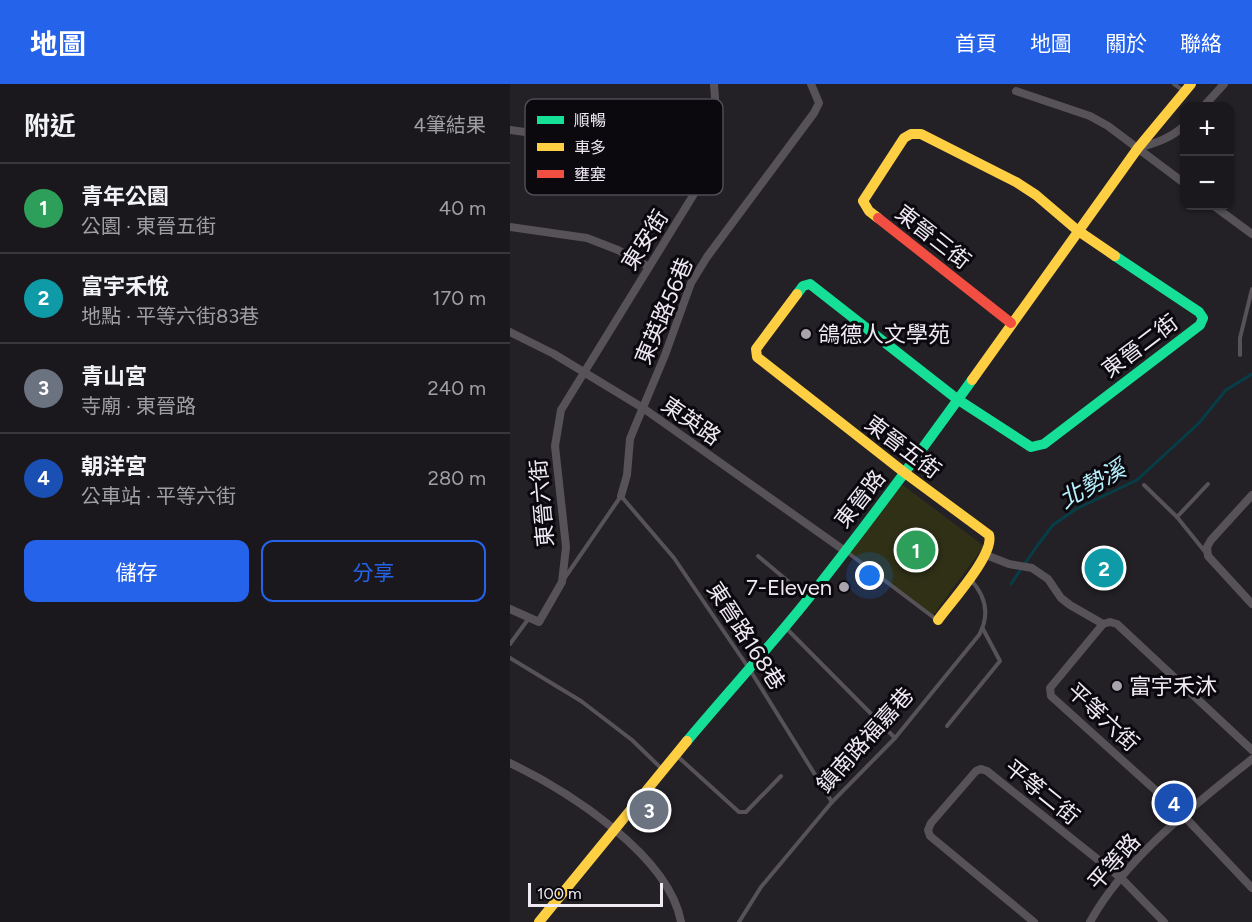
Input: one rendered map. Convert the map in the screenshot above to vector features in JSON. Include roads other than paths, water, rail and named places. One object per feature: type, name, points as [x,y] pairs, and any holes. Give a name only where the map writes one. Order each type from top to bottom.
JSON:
[{"type":"street","name":"東安街","points":[[714,84],[715,99]]},
{"type":"street","name":"東英路56巷","points":[[621,496],[627,474],[630,439],[691,283],[707,257],[814,113],[819,103],[811,84]]},
{"type":"street","points":[[1208,102],[1224,84]]},
{"type":"street","name":"東晉路","points":[[538,922],[675,754],[750,670],[808,599],[904,473],[1077,230],[1138,148],[1188,88]]},
{"type":"street","points":[[1016,92],[1090,116],[1108,126],[1180,179]]},
{"type":"street","points":[[510,130],[525,132]]},
{"type":"street","points":[[1138,148],[1158,143],[1180,130]]},
{"type":"street","name":"東晉二街","points":[[784,311],[803,286],[810,284],[957,399],[1031,447],[1044,444],[1200,326],[1203,318],[1199,312],[1077,230],[1036,195],[1016,182],[921,134],[911,134],[904,138],[883,170]]},
{"type":"street","name":"東晉三街","points":[[883,170],[863,201],[868,211],[1011,323]]},
{"type":"street","name":"東安街","points":[[584,372],[693,195]]},
{"type":"street","points":[[1219,210],[1252,234]]},
{"type":"street","points":[[510,227],[587,238],[618,250],[649,267]]},
{"type":"street","name":"東晉五街","points":[[784,311],[756,349],[757,357],[904,473],[989,536],[992,541],[986,555]]},
{"type":"street","name":"東英路","points":[[510,332],[584,372],[643,408],[845,551]]},
{"type":"street","name":"東晉六街","points":[[530,618],[539,622],[562,582],[566,547],[555,446],[561,410],[584,372]]},
{"type":"street","points":[[1252,495],[1207,547],[1208,556],[1252,604]]},
{"type":"street","points":[[938,620],[986,555],[1009,564],[1032,568],[1048,579],[1061,598],[1070,605],[1103,624],[1110,622],[1117,624],[1252,750]]},
{"type":"street","points":[[510,609],[530,618]]},
{"type":"street","name":"平等六街","points":[[1103,624],[1054,681],[1050,688],[1051,696],[1183,815]]},
{"type":"street","name":"平等路","points":[[1090,922],[1121,878],[1183,815],[1252,759]]},
{"type":"street","points":[[510,763],[567,795],[643,856],[661,876],[671,894],[681,922]]},
{"type":"street","name":"平等二街","points":[[1034,922],[930,836],[928,830],[930,823],[976,771],[981,769],[987,771],[1121,878],[1164,922]]},
{"type":"street","points":[[1183,815],[1252,888]]},
{"type":"lane","points":[[1174,84],[1188,88]]},
{"type":"lane","points":[[1240,355],[1240,338],[1252,288]]},
{"type":"lane","points":[[1177,517],[1208,484]]},
{"type":"lane","points":[[1144,485],[1177,517],[1208,556]]},
{"type":"lane","points":[[562,582],[621,496]]},
{"type":"lane","name":"東晉路168巷","points":[[621,496],[674,558],[750,670],[832,802]]},
{"type":"lane","points":[[845,551],[938,620]]},
{"type":"lane","points":[[758,556],[808,599]]},
{"type":"lane","points":[[946,726],[1000,661],[982,629],[986,622],[983,596],[968,577]]},
{"type":"lane","points":[[510,644],[530,618]]},
{"type":"lane","points":[[785,627],[895,738]]},
{"type":"lane","name":"鎮南路福嘉巷","points":[[739,922],[761,887],[832,802],[895,738],[982,629]]},
{"type":"lane","points":[[510,658],[581,701],[632,740],[663,770]]},
{"type":"lane","points":[[675,754],[739,812],[746,812],[781,776]]},
{"type":"waterway","name":"北勢溪","points":[[1011,584],[1053,525],[1076,509],[1137,480],[1199,423],[1226,390],[1252,374]]},
{"type":"place","name":"鴿德人文學苑","points":[[806,334]]},
{"type":"place","name":"青年公園","points":[[916,550]]},
{"type":"place","name":"富宇禾悅","points":[[1104,568]]},
{"type":"place","name":"7-Eleven","points":[[844,587]]},
{"type":"place","name":"富宇禾沐","points":[[1117,686]]},
{"type":"place","name":"朝洋宮","points":[[1174,803]]},
{"type":"place","name":"青山宮","points":[[649,810]]}]
